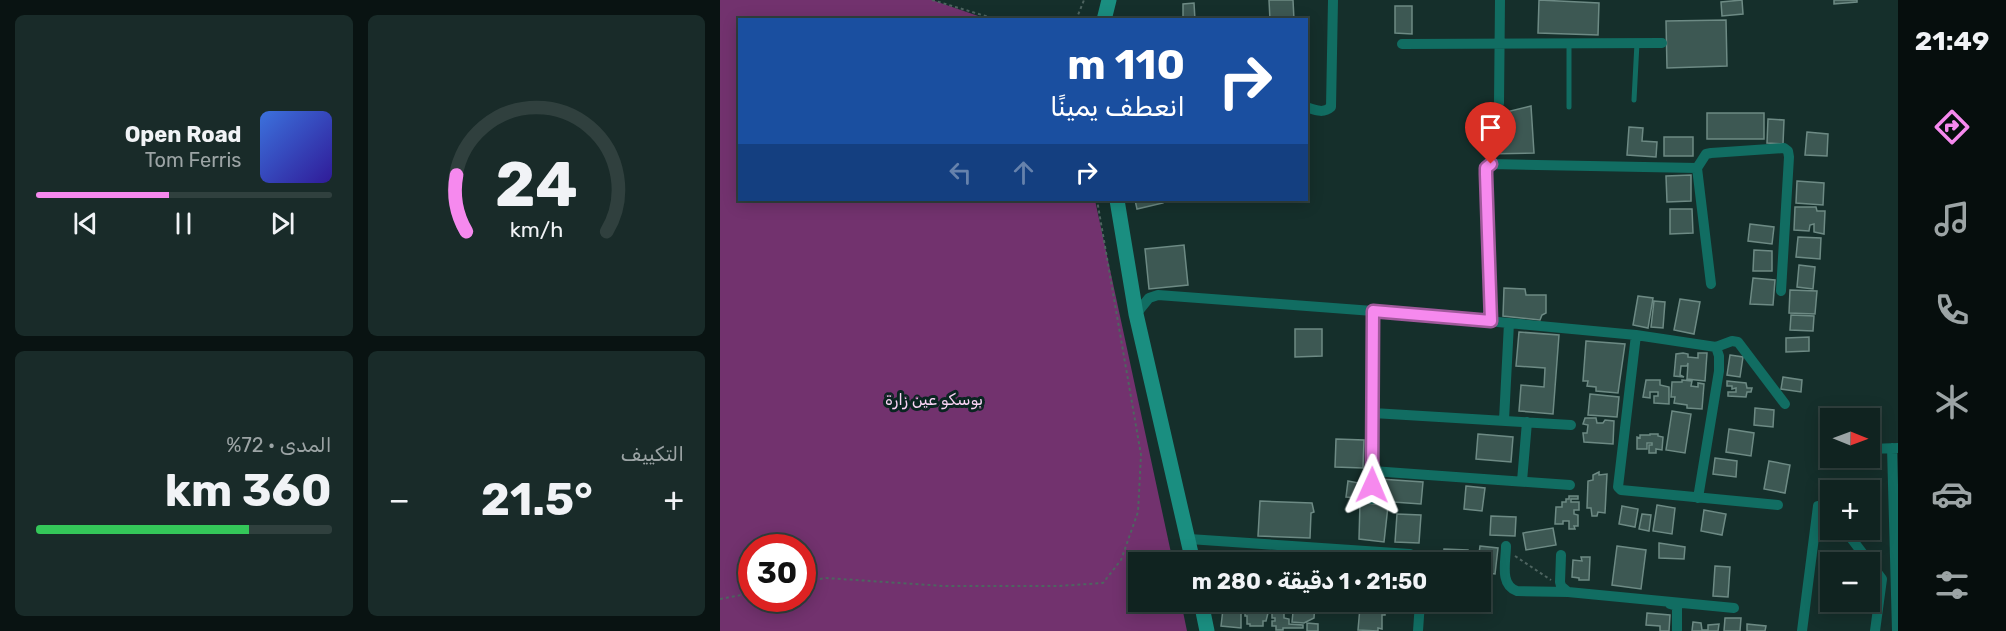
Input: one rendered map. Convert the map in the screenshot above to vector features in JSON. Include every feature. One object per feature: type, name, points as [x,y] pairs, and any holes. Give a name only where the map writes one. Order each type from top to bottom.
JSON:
[{"type":"main road","points":[[1104,18],[1109,0]]},
{"type":"main road","points":[[1117,201],[1136,314],[1191,552]]},
{"type":"main road","points":[[1203,612],[1207,631]]},
{"type":"street","points":[[1308,108],[1322,112],[1330,107],[1333,0]]},
{"type":"street","points":[[1499,103],[1500,0]]},
{"type":"street","points":[[1402,44],[1662,43]]},
{"type":"street","points":[[1711,284],[1697,168],[1706,154],[1784,148],[1788,151],[1781,291]]},
{"type":"street","points":[[1491,321],[1486,168],[1491,164],[1697,168]]},
{"type":"street","points":[[1136,314],[1149,298],[1158,295],[1491,321],[1636,335],[1716,347],[1732,341],[1738,342],[1785,404]]},
{"type":"street","points":[[1372,499],[1373,311]]},
{"type":"street","points":[[1504,420],[1509,323]]},
{"type":"street","points":[[1636,335],[1618,488],[1778,505]]},
{"type":"street","points":[[1698,498],[1719,371],[1719,356],[1716,347]]},
{"type":"street","points":[[1373,413],[1571,425]]},
{"type":"street","points":[[1522,481],[1527,422]]},
{"type":"street","points":[[1880,449],[1895,448],[1897,631]]},
{"type":"street","points":[[1372,471],[1570,484]]},
{"type":"street","points":[[1802,631],[1818,506],[1820,506]]},
{"type":"street","points":[[1189,539],[1381,552]]},
{"type":"street","points":[[1853,540],[1882,579],[1875,631]]},
{"type":"street","points":[[1506,548],[1506,584],[1517,591],[1564,589],[1734,608]]},
{"type":"street","points":[[1562,555],[1564,589]]},
{"type":"street","points":[[1666,602],[1677,606],[1677,631]]},
{"type":"street","points":[[1418,631],[1419,612]]},
{"type":"lane","points":[[1569,43],[1569,107]]},
{"type":"lane","points":[[1634,100],[1637,43]]},
{"type":"path","points":[[932,0],[992,18]]},
{"type":"path","points":[[1077,18],[1084,0]]},
{"type":"path","points":[[816,580],[826,578],[944,586],[1059,586],[1103,583],[1121,560],[1138,512],[1141,454],[1097,201]]},
{"type":"path","points":[[1506,548],[1564,589]]},
{"type":"path","points":[[720,599],[738,596]]},
{"type":"green space","name":"بوسكو عين زارة","points":[[720,0],[932,0],[984,18],[738,18],[738,201],[1095,201],[1171,552],[1128,552],[1128,612],[1183,612],[1187,631],[720,631]]},
{"type":"building","points":[[1269,0],[1293,0],[1294,18],[1270,18]]},
{"type":"building","points":[[1539,0],[1599,3],[1598,35],[1538,33]]},
{"type":"building","points":[[1742,0],[1743,14],[1722,16],[1721,2]]},
{"type":"building","points":[[1834,0],[1857,0],[1857,2],[1834,4]]},
{"type":"building","points":[[1194,3],[1195,18],[1183,18],[1183,4]]},
{"type":"building","points":[[1395,6],[1412,6],[1412,34],[1395,33]]},
{"type":"building","points":[[1726,20],[1727,66],[1667,68],[1666,21]]},
{"type":"building","points":[[1531,106],[1534,153],[1485,154],[1481,118]]},
{"type":"building","points":[[1707,113],[1764,113],[1764,139],[1707,139]]},
{"type":"building","points":[[1768,119],[1784,120],[1783,144],[1767,143]]},
{"type":"building","points":[[1629,127],[1643,128],[1642,141],[1657,142],[1656,157],[1627,155]]},
{"type":"building","points":[[1807,132],[1828,134],[1827,156],[1805,155]]},
{"type":"building","points":[[1664,137],[1693,137],[1693,156],[1664,156]]},
{"type":"building","points":[[1691,175],[1691,201],[1667,202],[1666,176]]},
{"type":"building","points":[[1797,181],[1824,183],[1823,205],[1796,203]]},
{"type":"building","points":[[1135,201],[1163,201],[1163,203],[1137,209]]},
{"type":"building","points":[[1795,207],[1816,207],[1817,211],[1825,211],[1824,234],[1814,232],[1814,224],[1810,225],[1809,231],[1794,230]]},
{"type":"building","points":[[1670,209],[1692,209],[1693,233],[1670,234]]},
{"type":"building","points":[[1750,224],[1774,227],[1772,244],[1748,241]]},
{"type":"building","points":[[1798,237],[1821,238],[1820,259],[1796,257]]},
{"type":"building","points":[[1184,245],[1188,285],[1149,289],[1145,249]]},
{"type":"building","points":[[1754,250],[1772,251],[1772,271],[1753,271]]},
{"type":"building","points":[[1799,265],[1815,267],[1813,289],[1797,287]]},
{"type":"building","points":[[1753,278],[1775,280],[1773,305],[1750,304]]},
{"type":"building","points":[[1504,288],[1525,289],[1526,295],[1546,295],[1546,313],[1540,320],[1503,316]]},
{"type":"building","points":[[1790,290],[1817,291],[1815,314],[1789,313]]},
{"type":"building","points":[[1638,296],[1653,298],[1648,328],[1633,325]]},
{"type":"building","points":[[1680,299],[1700,302],[1694,334],[1674,330]]},
{"type":"building","points":[[1654,301],[1665,302],[1663,328],[1651,327]]},
{"type":"building","points":[[1791,315],[1814,316],[1813,331],[1790,330]]},
{"type":"building","points":[[1295,329],[1322,329],[1322,356],[1295,357]]},
{"type":"building","points":[[1519,332],[1559,335],[1553,414],[1519,411],[1521,385],[1544,387],[1545,368],[1516,366]]},
{"type":"building","points":[[1809,337],[1809,351],[1786,352],[1786,338]]},
{"type":"building","points":[[1586,341],[1625,344],[1618,393],[1596,391],[1596,387],[1587,386],[1588,381],[1583,381]]},
{"type":"building","points":[[1698,353],[1707,353],[1705,381],[1687,379],[1688,363],[1687,366],[1681,366],[1680,375],[1684,377],[1674,376],[1676,354],[1688,354],[1688,357],[1698,358]]},
{"type":"building","points":[[1730,355],[1743,357],[1740,377],[1727,375]]},
{"type":"building","points":[[1783,377],[1802,380],[1801,392],[1781,389]]},
{"type":"building","points":[[1646,380],[1660,380],[1660,385],[1669,387],[1669,404],[1654,403],[1654,396],[1658,396],[1658,392],[1650,392],[1650,398],[1643,397]]},
{"type":"building","points":[[1682,380],[1692,381],[1691,386],[1698,387],[1698,383],[1704,384],[1702,409],[1687,408],[1687,405],[1674,403],[1675,397],[1671,397],[1672,382],[1682,382]]},
{"type":"building","points":[[1727,381],[1746,383],[1747,388],[1752,388],[1751,392],[1747,392],[1746,397],[1728,396],[1728,392],[1736,392],[1736,388],[1732,389],[1732,386],[1727,386]]},
{"type":"building","points":[[1590,394],[1619,397],[1617,417],[1588,415]]},
{"type":"building","points":[[1755,408],[1774,410],[1773,427],[1754,425]]},
{"type":"building","points":[[1672,411],[1691,414],[1685,453],[1666,450]]},
{"type":"building","points":[[1585,418],[1596,418],[1597,423],[1603,423],[1605,420],[1614,421],[1613,444],[1584,442],[1583,433],[1587,433],[1588,425],[1583,424]]},
{"type":"building","points":[[1729,429],[1754,433],[1751,456],[1726,452]]},
{"type":"building","points":[[1478,434],[1513,437],[1511,462],[1476,459]]},
{"type":"building","points":[[1650,434],[1663,437],[1662,450],[1656,449],[1656,453],[1649,453],[1649,445],[1652,443],[1647,443],[1647,449],[1637,449],[1637,437]]},
{"type":"building","points":[[1336,439],[1364,440],[1363,468],[1335,467]]},
{"type":"building","points":[[1715,458],[1737,461],[1736,477],[1713,474]]},
{"type":"building","points":[[1769,461],[1790,465],[1785,493],[1764,489]]},
{"type":"building","points":[[1599,472],[1599,475],[1607,474],[1605,513],[1598,512],[1597,516],[1592,516],[1591,508],[1587,508],[1588,481],[1593,480],[1593,475]]},
{"type":"building","points":[[1380,479],[1423,482],[1421,504],[1379,501]]},
{"type":"building","points":[[1348,481],[1359,483],[1357,498],[1346,497]]},
{"type":"building","points":[[1466,486],[1485,488],[1482,511],[1464,509]]},
{"type":"building","points":[[1569,496],[1578,496],[1578,499],[1571,499],[1571,502],[1579,502],[1579,510],[1574,510],[1574,514],[1578,515],[1578,526],[1574,526],[1575,529],[1569,529],[1569,521],[1555,524],[1556,507],[1562,507],[1562,502],[1566,502]]},
{"type":"building","points":[[1260,501],[1312,503],[1314,512],[1311,513],[1310,538],[1258,536]]},
{"type":"building","points":[[1360,502],[1388,506],[1384,542],[1359,539]]},
{"type":"building","points":[[1657,505],[1675,508],[1672,534],[1653,531]]},
{"type":"building","points":[[1622,506],[1638,509],[1635,527],[1619,524]]},
{"type":"building","points":[[1704,510],[1726,514],[1722,535],[1701,531]]},
{"type":"building","points":[[1397,514],[1421,515],[1419,543],[1395,542]]},
{"type":"building","points":[[1642,514],[1651,515],[1649,531],[1639,529]]},
{"type":"building","points":[[1491,516],[1516,517],[1515,536],[1490,535]]},
{"type":"building","points":[[1553,528],[1556,545],[1526,550],[1523,533]]},
{"type":"building","points":[[1659,543],[1685,547],[1684,559],[1659,558]]},
{"type":"building","points":[[1480,546],[1498,548],[1495,574],[1491,573],[1491,552],[1479,552]]},
{"type":"building","points":[[1617,546],[1646,550],[1641,589],[1612,585]]},
{"type":"building","points":[[1444,549],[1468,550],[1468,552],[1444,552]]},
{"type":"building","points":[[1581,557],[1590,557],[1589,580],[1572,577],[1573,560],[1582,561]]},
{"type":"building","points":[[1715,566],[1730,567],[1728,597],[1713,596]]},
{"type":"building","points":[[1223,612],[1241,612],[1241,628],[1221,626]]},
{"type":"building","points":[[1245,612],[1270,612],[1266,621],[1263,621],[1263,626],[1250,626]]},
{"type":"building","points":[[1272,612],[1284,612],[1284,618],[1289,619],[1289,624],[1303,625],[1303,628],[1276,630],[1276,626],[1272,626],[1275,618],[1272,618]]},
{"type":"building","points":[[1293,612],[1314,612],[1314,618],[1304,623],[1292,622]]},
{"type":"building","points":[[1360,612],[1385,612],[1385,615],[1382,615],[1382,629],[1378,628],[1378,631],[1358,630]]},
{"type":"building","points":[[1647,613],[1670,615],[1669,631],[1660,631],[1660,626],[1646,625]]},
{"type":"building","points":[[1725,618],[1741,618],[1740,631],[1724,631]]},
{"type":"building","points":[[1693,622],[1701,623],[1702,630],[1708,630],[1708,625],[1719,624],[1718,631],[1692,631]]},
{"type":"building","points":[[1307,623],[1318,624],[1318,631],[1307,631]]},
{"type":"building","points":[[1747,624],[1766,626],[1765,631],[1747,631]]},
{"type":"route","points":[[1372,485],[1373,311],[1491,321],[1486,174],[1486,168],[1491,164]]}]
